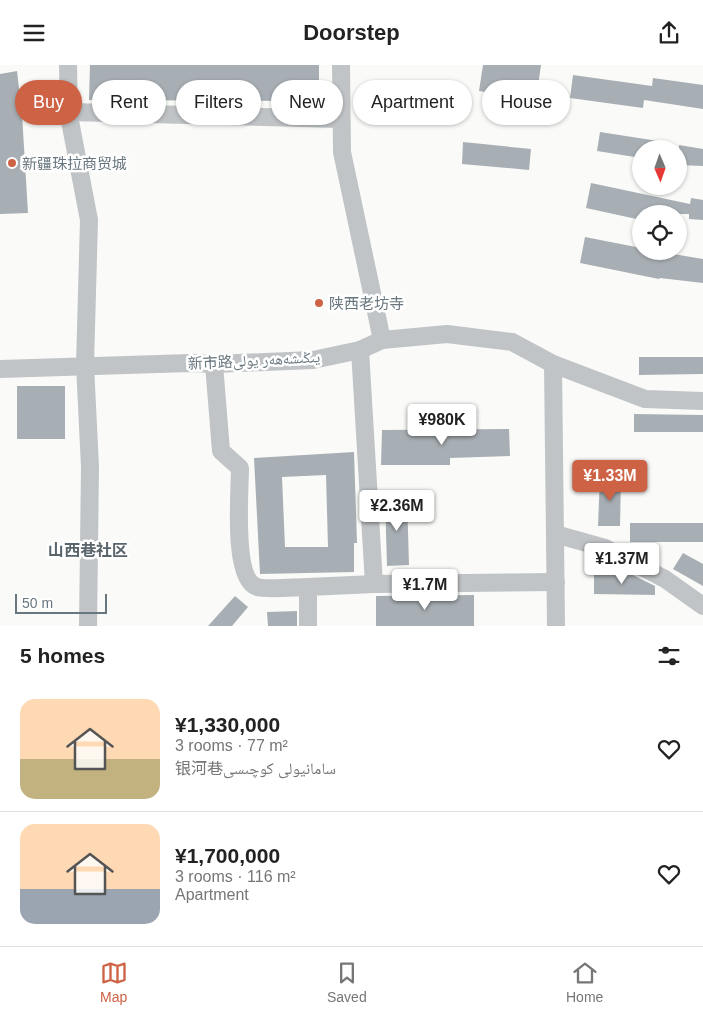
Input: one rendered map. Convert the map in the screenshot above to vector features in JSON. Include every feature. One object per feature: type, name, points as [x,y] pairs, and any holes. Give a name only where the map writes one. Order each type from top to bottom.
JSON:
[{"type":"street","points":[[68,65],[68,80]]},
{"type":"street","points":[[341,65],[341,80]]},
{"type":"street","points":[[82,111],[271,117]]},
{"type":"street","points":[[72,125],[89,220],[86,365],[90,467],[88,626]]},
{"type":"street","points":[[340,125],[342,152],[382,339]]},
{"type":"street","name":"新市路يىڭىشەھەر يولى","points":[[0,369],[86,365],[214,364],[314,360],[360,350],[382,339],[447,334],[512,342],[553,364],[645,399],[703,401]]},
{"type":"street","points":[[360,350],[374,584]]},
{"type":"street","points":[[214,364],[221,451],[240,468],[240,555],[248,580],[258,587],[556,582]]},
{"type":"street","points":[[553,364],[556,626]]},
{"type":"street","points":[[555,535],[606,548],[665,579],[703,606]]},
{"type":"street","points":[[308,587],[308,626]]},
{"type":"building","points":[[90,65],[319,65],[319,80],[271,80],[271,101],[261,101],[261,80],[176,80],[176,100],[166,100],[166,80],[92,80],[92,100],[89,100]]},
{"type":"building","points":[[483,65],[541,65],[539,80],[482,80],[482,91],[479,91]]},
{"type":"building","name":"新疆珠拉商贸城","points":[[17,71],[18,80],[15,80],[15,125],[23,125],[28,213],[0,214],[0,74]]},
{"type":"building","points":[[573,75],[652,86],[653,78],[703,85],[703,109],[644,100],[643,108],[570,98]]},
{"type":"building","points":[[600,132],[652,140],[632,140],[632,157],[597,151]]},
{"type":"building","points":[[463,142],[531,149],[529,170],[462,164]]},
{"type":"building","points":[[688,146],[703,149],[703,166],[688,165]]},
{"type":"building","points":[[591,183],[632,192],[632,195],[648,195],[690,204],[691,198],[703,200],[703,220],[689,219],[687,205],[632,205],[632,218],[586,208]]},
{"type":"building","points":[[585,237],[632,246],[632,260],[687,260],[687,256],[703,259],[703,283],[659,279],[580,263]]},
{"type":"building","points":[[639,357],[703,357],[703,374],[639,375]]},
{"type":"building","points":[[17,386],[65,386],[65,439],[17,439]]},
{"type":"building","points":[[634,414],[703,415],[703,432],[634,432]]},
{"type":"building","points":[[509,429],[510,456],[450,458],[450,465],[381,465],[382,430]]},
{"type":"building","points":[[354,452],[357,543],[354,543],[354,572],[260,574],[254,458]],"holes":[[[326,475],[328,547],[285,547],[282,477]]]},
{"type":"building","points":[[600,477],[621,477],[620,526],[598,526]]},
{"type":"building","points":[[407,497],[409,565],[387,566],[385,498]]},
{"type":"building","points":[[630,523],[703,523],[703,542],[630,542]]},
{"type":"building","points":[[683,553],[703,564],[703,586],[673,569]]},
{"type":"building","points":[[594,574],[631,574],[655,586],[655,595],[594,594]]},
{"type":"building","points":[[474,595],[474,626],[376,626],[376,596]]},
{"type":"building","points":[[235,596],[248,607],[232,626],[208,626]]},
{"type":"building","points":[[297,611],[297,626],[268,626],[267,612]]},
{"type":"place","name":"新疆珠拉商贸城","points":[[12,163]]},
{"type":"place","name":"陕西老坊寺","points":[[319,303]]},
{"type":"district","name":"山西巷社区","points":[[88,550]]}]
